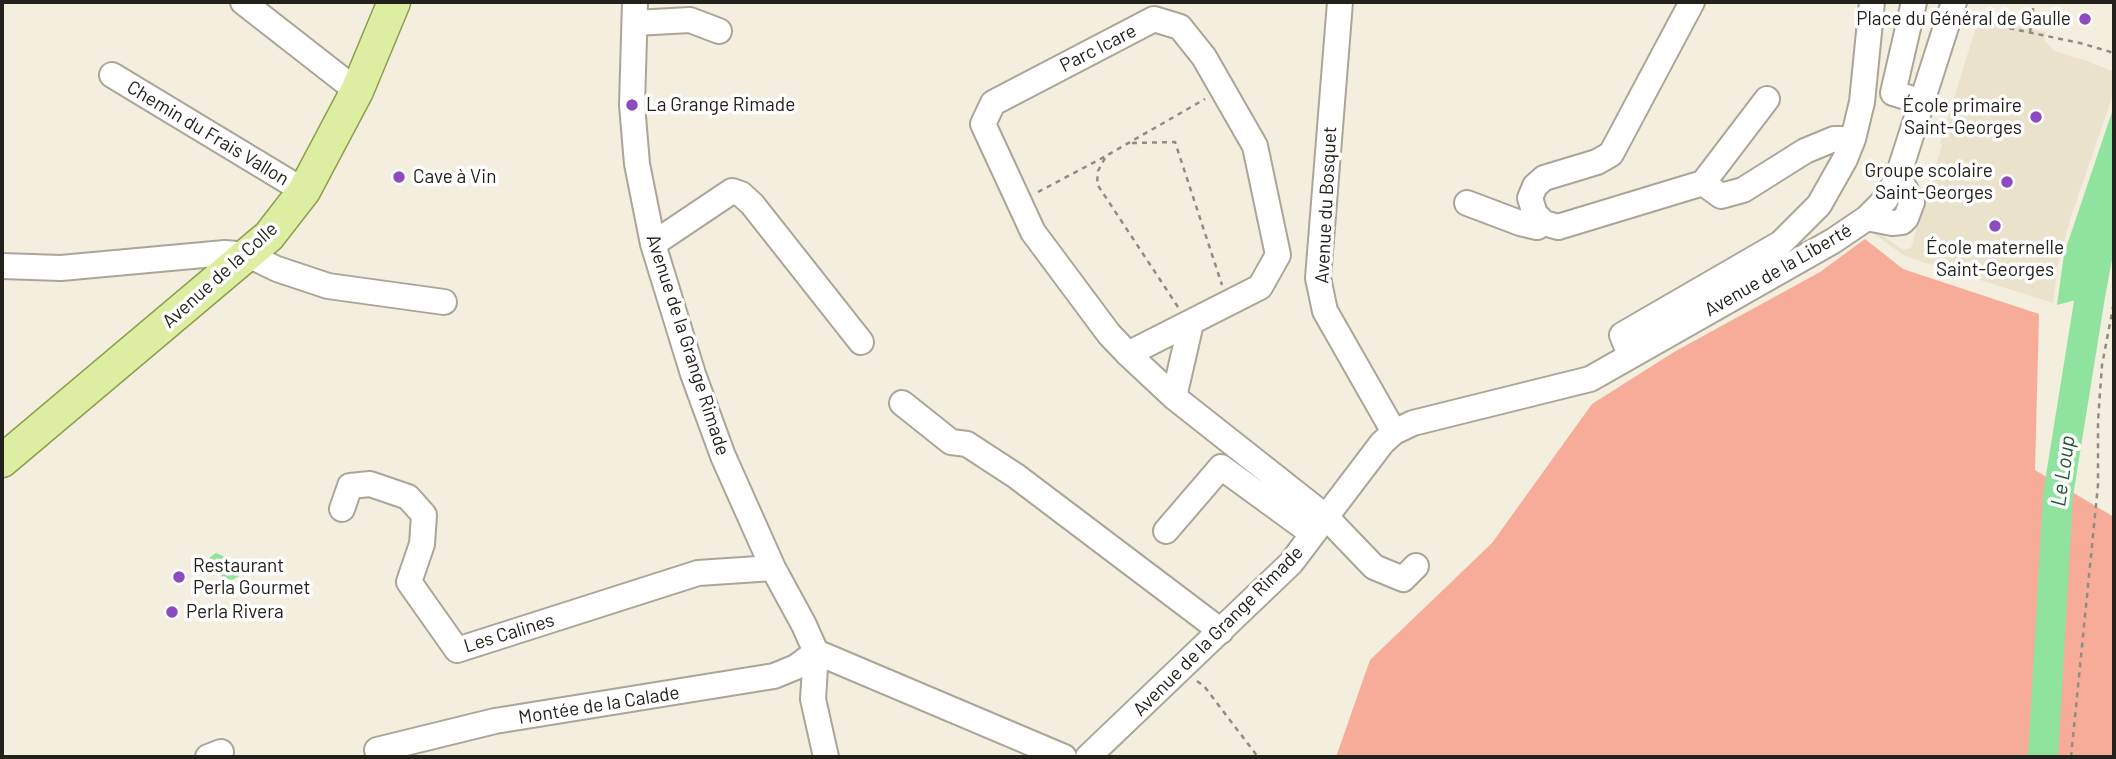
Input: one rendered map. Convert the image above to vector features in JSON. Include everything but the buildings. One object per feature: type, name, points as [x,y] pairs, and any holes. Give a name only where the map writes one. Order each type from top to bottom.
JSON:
[{"type":"main road","name":"Avenue de la Colle","points":[[2,461],[268,236],[304,191],[357,91],[394,2]]},
{"type":"street","points":[[243,2],[357,91]]},
{"type":"street","name":"Avenue du Bosquet","points":[[1340,2],[1318,278],[1325,311],[1394,432]]},
{"type":"street","points":[[1692,2],[1611,155],[1544,178],[1535,186],[1530,198],[1535,214],[1544,222],[1558,227],[1703,183],[1767,99]]},
{"type":"street","points":[[1630,355],[1622,335],[1781,243],[1819,205],[1853,139],[1862,102],[1872,2]]},
{"type":"street","points":[[1913,4],[1893,93],[1923,102]]},
{"type":"street","name":"Avenue de la Liberté","points":[[1630,355],[1833,241],[1867,218],[1886,199],[1898,176],[1952,9]]},
{"type":"street","points":[[635,12],[690,20],[719,32]]},
{"type":"street","name":"Avenue de la Grange Rimade","points":[[635,12],[632,106],[637,164],[653,244],[693,374],[716,436],[773,568],[816,652]]},
{"type":"street","name":"Parc Icare","points":[[1128,354],[1260,287],[1278,254],[1255,146],[1204,57],[1180,27],[1154,19],[993,103],[983,124],[1033,232],[1109,334],[1128,354],[1174,397],[1324,526]]},
{"type":"street","name":"Chemin du Frais Vallon","points":[[112,75],[304,191]]},
{"type":"street","points":[[1703,183],[1721,196],[1743,190],[1804,151],[1834,139],[1853,139]]},
{"type":"street","points":[[653,244],[732,191],[741,194],[752,204],[861,342]]},
{"type":"street","points":[[1467,203],[1520,223],[1537,227],[1544,222]]},
{"type":"street","points":[[2,265],[61,268],[225,253],[248,254],[277,269],[328,286],[444,302]]},
{"type":"street","points":[[1174,397],[1191,323]]},
{"type":"street","name":"Avenue de la Grange Rimade","points":[[1087,757],[1291,563],[1324,526],[1382,443],[1394,432],[1412,423],[1571,386],[1590,379],[1630,355]]},
{"type":"street","points":[[902,402],[951,442],[967,444],[1016,477],[1221,631]]},
{"type":"street","points":[[1166,531],[1221,467],[1324,526],[1374,567],[1403,579],[1416,566]]},
{"type":"street","name":"Les Calines","points":[[342,509],[350,486],[370,485],[408,497],[424,515],[422,544],[409,582],[457,650],[698,573],[773,568]]},
{"type":"street","points":[[826,757],[813,699],[816,652],[1064,757]]},
{"type":"street","name":"Montée de la Calade","points":[[377,750],[495,721],[774,676],[796,667],[816,652]]},
{"type":"path","points":[[2030,33],[2034,2]]},
{"type":"path","points":[[1952,9],[2030,33],[2080,43],[2114,54]]},
{"type":"path","points":[[1019,202],[1107,156],[1223,89]]},
{"type":"path","points":[[1129,143],[1175,142],[1228,303]]},
{"type":"path","points":[[1107,156],[1098,171],[1097,184],[1191,323]]},
{"type":"path","points":[[2071,757],[2098,485],[2098,421],[2102,365],[2114,302]]},
{"type":"path","points":[[1191,676],[1204,685],[1258,757]]},
{"type":"shaded area","name":"Groupe scolaire Saint-Georges","points":[[1970,14],[2046,32],[2044,40],[2054,51],[2114,72],[2114,92],[2070,220],[2058,264],[2053,303],[1905,256],[1871,232],[1874,230],[1903,250],[1911,248],[1976,27],[1967,23]]},
{"type":"shaded area","points":[[2114,106],[2114,251],[2103,286],[2090,296],[2057,305],[2064,254]]},
{"type":"shaded area","points":[[1865,239],[1903,269],[2039,314],[2035,470],[2114,517],[2114,757],[1336,757],[1370,660],[1492,543],[1592,404],[1674,352],[1820,272]]},
{"type":"shaded area","points":[[216,553],[228,558],[239,576],[232,580],[222,577],[219,572],[221,567],[216,567],[209,558]]},
{"type":"waterway","name":"Le Loup","points":[[2043,757],[2058,495],[2090,296],[2106,210],[2114,188]]},
{"type":"place","name":"Place du Général de Gaulle","points":[[2085,19]]},
{"type":"place","name":"La Grange Rimade","points":[[632,105]]},
{"type":"place","name":"École primaire Saint-Georges","points":[[2036,117]]},
{"type":"place","name":"Cave à Vin","points":[[399,177]]},
{"type":"place","name":"Groupe scolaire Saint-Georges","points":[[2007,182]]},
{"type":"place","name":"École maternelle Saint-Georges","points":[[1995,226]]},
{"type":"place","name":"Restaurant Perla Gourmet","points":[[179,577]]},
{"type":"place","name":"Perla Rivera","points":[[172,612]]}]
